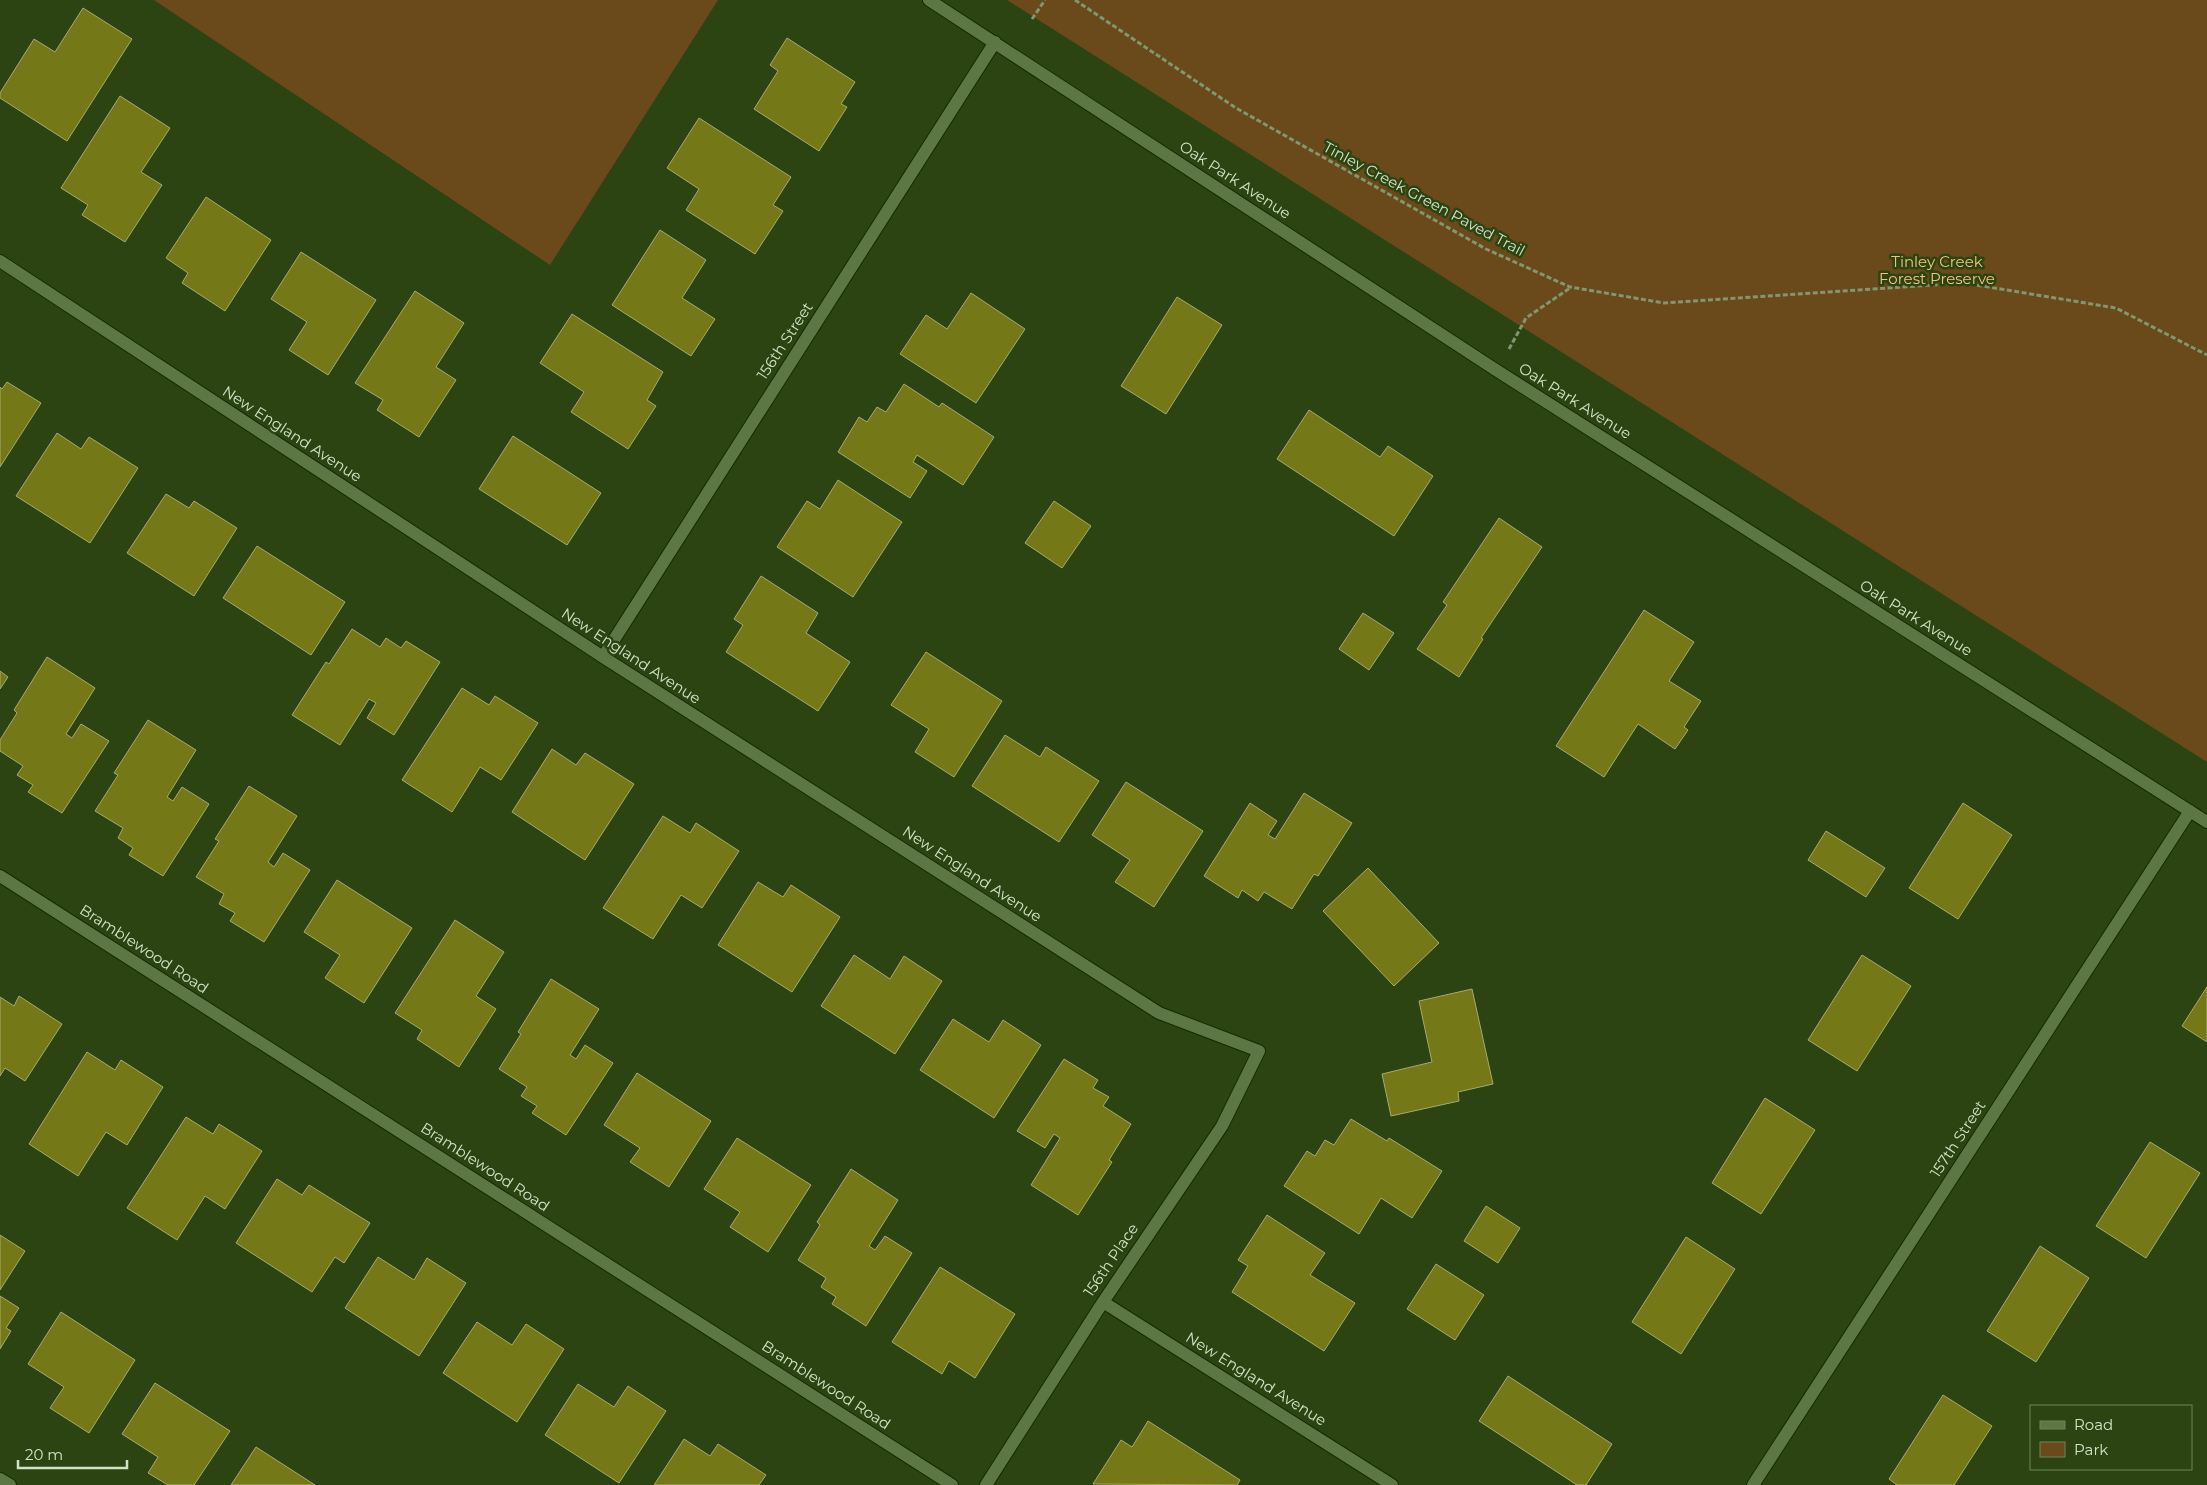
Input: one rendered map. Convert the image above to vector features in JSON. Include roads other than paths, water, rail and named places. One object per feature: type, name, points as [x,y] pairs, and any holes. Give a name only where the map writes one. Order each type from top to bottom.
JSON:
[{"type":"street","name":"Oak Park Avenue","points":[[929,0],[1496,370],[2207,822]]},
{"type":"street","name":"156th Street","points":[[603,658],[995,42]]},
{"type":"street","name":"New England Avenue","points":[[0,261],[603,658],[1159,1013],[1259,1051]]},
{"type":"street","name":"157th Street","points":[[1753,1485],[2190,812]]},
{"type":"street","name":"Bramblewood Road","points":[[0,876],[952,1485]]},
{"type":"street","name":"156th Place","points":[[986,1485],[1103,1302],[1222,1126],[1259,1051]]},
{"type":"street","name":"New England Avenue","points":[[1103,1302],[1392,1485]]},
{"type":"street","points":[[0,1479],[10,1485]]},
{"type":"park label","name":"Tinley Creek Forest Preserve","points":[[1937,270]]}]
